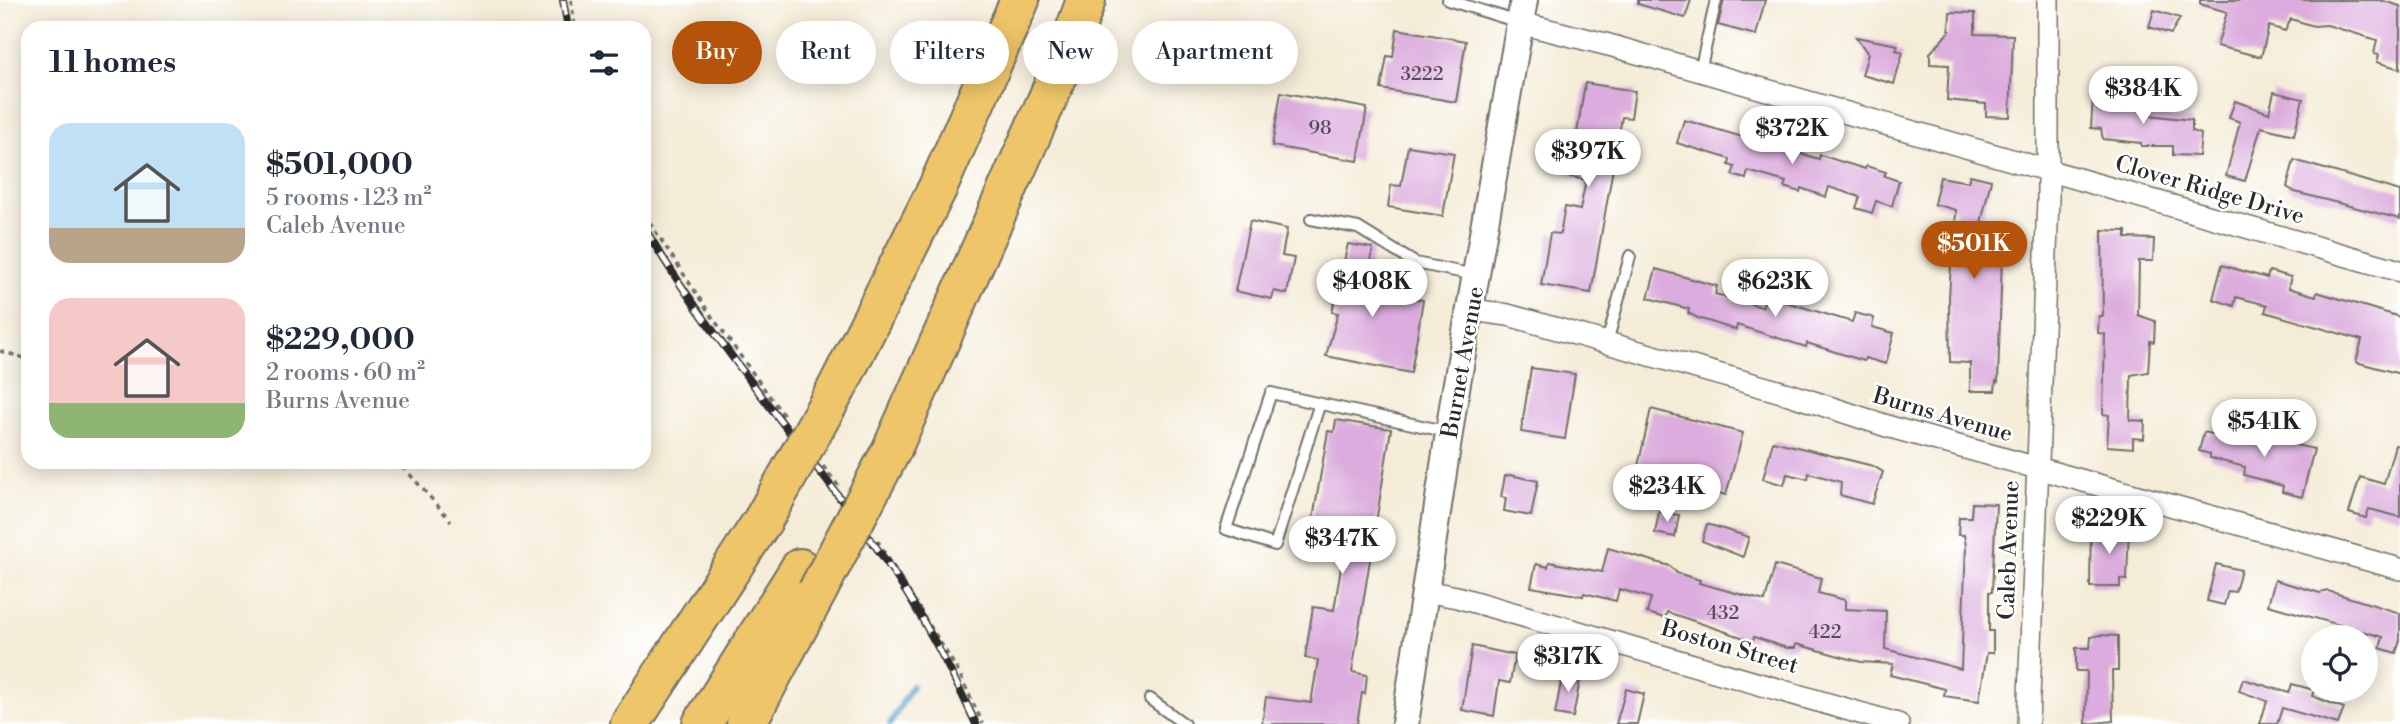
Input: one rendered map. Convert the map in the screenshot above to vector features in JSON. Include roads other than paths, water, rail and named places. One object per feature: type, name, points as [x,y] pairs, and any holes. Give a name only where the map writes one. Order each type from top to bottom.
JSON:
[{"type":"highway","points":[[630,724],[762,520],[837,388],[938,187],[1020,0]]},
{"type":"highway","points":[[746,724],[808,580],[884,444],[973,270],[1063,64],[1086,0]]},
{"type":"highway","points":[[702,724],[808,580]]},
{"type":"street","name":"Caleb Avenue","points":[[2028,724],[2049,170],[2048,0]]},
{"type":"street","name":"Clover Ridge Drive","points":[[1522,11],[1700,71],[2400,271]]},
{"type":"street","name":"Burnet Avenue","points":[[1405,724],[1449,432],[1522,11]]},
{"type":"street","name":"Burns Avenue","points":[[1472,310],[1508,315],[2037,468],[2400,569]]},
{"type":"street","name":"Boston Street","points":[[1424,591],[1497,608],[1898,724]]},
{"type":"lane","points":[[1448,0],[1522,11]]},
{"type":"lane","points":[[1700,71],[1716,0]]},
{"type":"lane","points":[[1311,219],[1359,228],[1415,263],[1477,276]]},
{"type":"lane","points":[[1607,343],[1630,256]]},
{"type":"lane","points":[[1319,406],[1275,545],[1226,529],[1271,393],[1319,406],[1449,432]]},
{"type":"lane","points":[[1150,699],[1184,724]]},
{"type":"waterway","points":[[890,724],[912,686]]},
{"type":"railway","points":[[563,0],[567,21]]},
{"type":"railway","points":[[651,238],[725,347],[886,561],[928,629],[976,724]]}]
